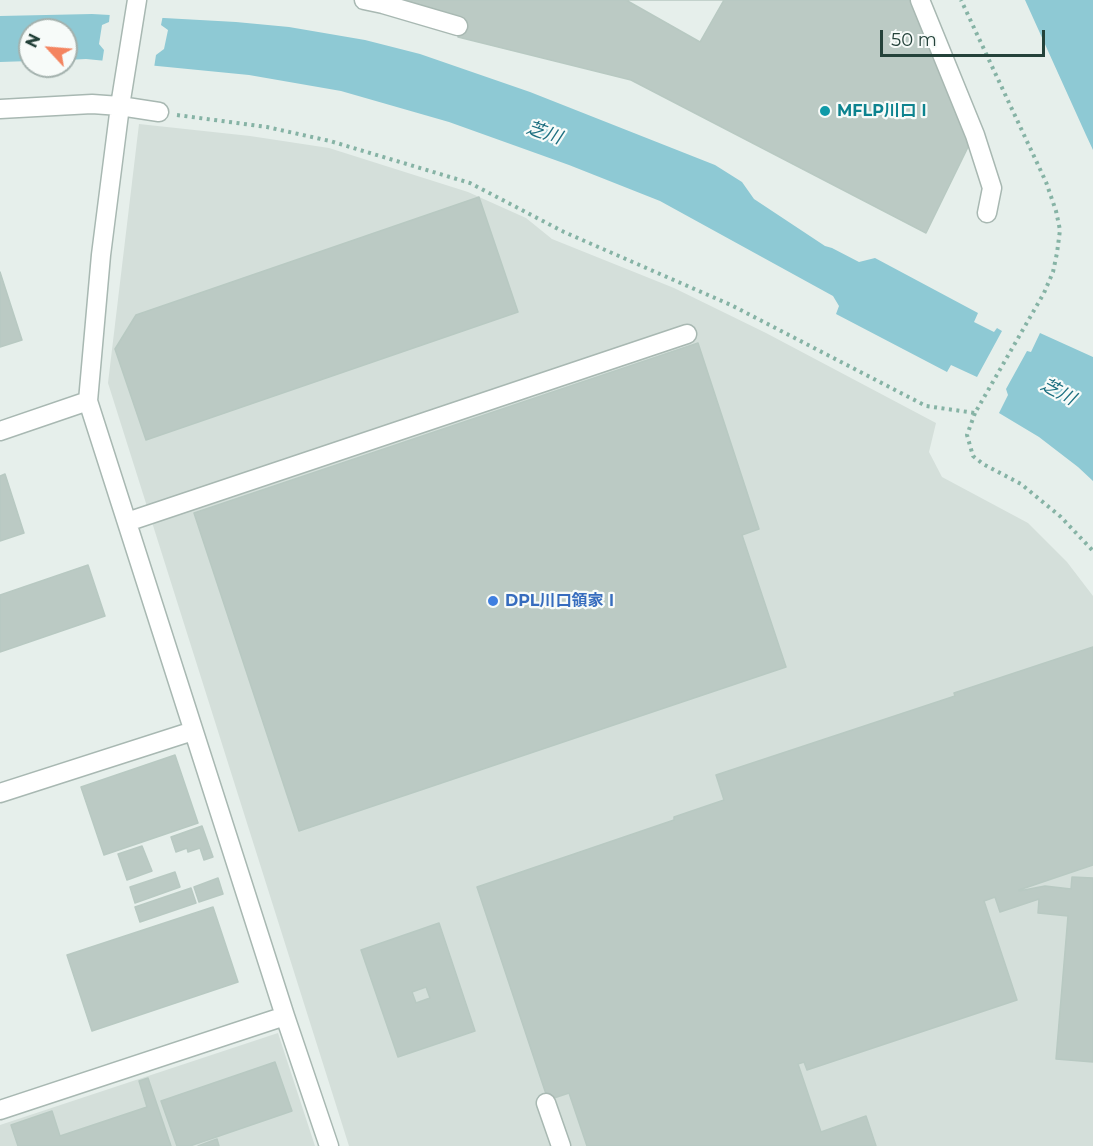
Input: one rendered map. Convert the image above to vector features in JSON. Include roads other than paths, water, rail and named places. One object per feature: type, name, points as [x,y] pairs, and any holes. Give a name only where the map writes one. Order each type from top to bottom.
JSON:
[{"type":"street","points":[[137,0],[100,255],[88,401],[285,1016],[329,1146]]},
{"type":"street","points":[[364,0],[458,26]]},
{"type":"street","points":[[920,0],[975,135],[992,188],[987,213]]},
{"type":"street","points":[[0,109],[92,104],[121,99],[159,112]]},
{"type":"street","points":[[128,522],[687,334]]},
{"type":"street","points":[[0,431],[88,401]]},
{"type":"street","points":[[0,793],[193,731]]},
{"type":"street","points":[[0,1110],[285,1016]]},
{"type":"street","points":[[546,1103],[561,1146]]},
{"type":"water","points":[[1025,0],[1093,0],[1093,150],[1086,135]]},
{"type":"water","name":"芝川","points":[[92,14],[236,22],[289,27],[365,40],[420,54],[530,92],[715,165],[742,182],[754,199],[825,246],[859,262],[875,258],[978,313],[974,322],[994,332],[997,328],[1002,331],[977,377],[951,365],[947,372],[836,314],[839,306],[833,296],[660,201],[569,165],[449,122],[341,91],[249,75],[78,59],[78,18],[18,18],[18,61],[0,62],[0,16]]},
{"type":"water","name":"芝川","points":[[1040,333],[1093,357],[1093,481],[1039,437],[999,413],[1008,395],[1006,389],[1027,351],[1031,352]]},
{"type":"place","name":"MFLP川口Ⅰ","points":[[825,111]]},
{"type":"place","name":"DPL川口領家Ⅰ","points":[[493,601]]}]
